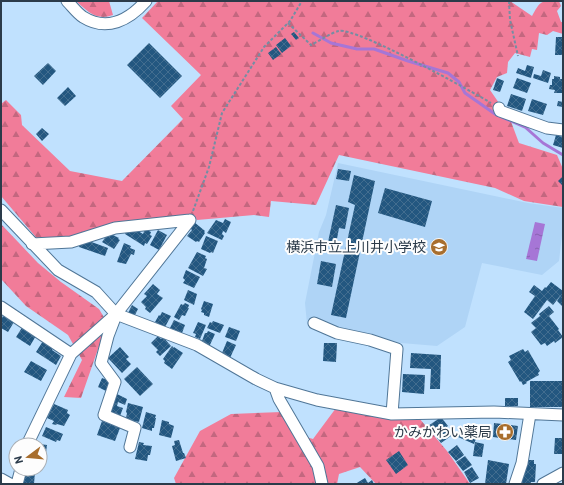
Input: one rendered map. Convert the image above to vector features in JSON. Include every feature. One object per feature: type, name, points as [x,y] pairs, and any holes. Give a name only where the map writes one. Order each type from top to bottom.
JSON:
[{"type":"street","points":[[67,1],[82,16],[97,23],[115,23],[127,18],[146,1]]},
{"type":"street","points":[[498,108],[500,112],[547,128],[563,130]]},
{"type":"street","points":[[1,210],[58,270],[96,292],[116,314],[197,345],[256,379],[275,388],[317,400],[392,414],[494,412],[563,415]]},
{"type":"street","points":[[32,244],[70,242],[115,228],[190,220]]},
{"type":"street","points":[[31,437],[71,354],[116,314],[190,220]]},
{"type":"street","points":[[1,307],[71,354]]},
{"type":"street","points":[[116,314],[108,336],[101,363],[116,382],[104,415],[135,428],[130,447]]},
{"type":"street","points":[[314,323],[337,333],[370,340],[397,349],[392,414]]},
{"type":"street","points":[[275,388],[279,399],[318,466],[322,484]]},
{"type":"street","points":[[514,484],[522,463],[530,414]]},
{"type":"street","points":[[542,484],[563,473]]},
{"type":"street","points":[[1,479],[10,484]]},
{"type":"path","points":[[190,220],[209,167],[222,113],[264,47],[288,23],[302,1]]},
{"type":"path","points":[[509,1],[510,20],[518,56]]},
{"type":"path","points":[[288,23],[311,45],[339,30],[355,33],[381,44],[468,89],[498,108]]},
{"type":"shaded area","name":"横浜市立上川井小学校","points":[[338,163],[528,203],[563,208],[563,227],[559,261],[542,275],[482,263],[465,327],[437,346],[401,343],[358,332],[338,339],[307,324],[305,303],[319,232],[326,215]]},
{"type":"green space","points":[[76,1],[109,1],[113,15],[107,17],[97,16],[89,12]]},
{"type":"green space","points":[[158,1],[510,1],[532,16],[539,4],[542,2],[559,1],[561,6],[557,11],[561,22],[563,22],[563,34],[553,31],[547,35],[539,33],[537,50],[532,49],[530,57],[515,53],[508,62],[507,73],[497,77],[490,90],[510,119],[519,143],[557,155],[563,169],[563,207],[524,201],[495,188],[339,155],[316,205],[271,201],[269,217],[254,215],[197,220],[194,215],[128,222],[81,235],[40,242],[1,196],[1,104],[6,100],[21,115],[22,125],[70,171],[122,181],[183,119],[171,106],[201,75],[142,18]]},
{"type":"green space","points":[[1,224],[38,263],[61,282],[99,309],[108,324],[81,398],[64,397],[82,360],[68,335],[26,306],[1,279]]},
{"type":"green space","points":[[336,408],[419,418],[447,451],[470,484],[376,484],[360,467],[339,474],[337,484],[176,484],[174,478],[200,431],[231,414],[282,412],[293,433],[313,439]]},
{"type":"water","points":[[535,222],[545,224],[537,261],[526,259]]},
{"type":"building","points":[[294,32],[299,38],[296,40],[291,34]]},
{"type":"building","points":[[556,37],[563,37],[563,55],[555,55]]},
{"type":"building","points":[[285,38],[291,46],[282,53],[276,45]]},
{"type":"building","points":[[149,43],[182,76],[160,98],[127,65]]},
{"type":"building","points":[[276,47],[281,54],[273,60],[268,53]]},
{"type":"building","points":[[48,63],[56,71],[43,85],[34,76]]},
{"type":"building","points":[[527,65],[534,67],[531,78],[516,73],[518,68],[525,71]]},
{"type":"building","points":[[543,70],[551,73],[548,83],[533,78],[534,74],[541,76]]},
{"type":"building","points":[[554,76],[562,79],[563,93],[554,93],[555,90],[549,89],[550,85],[552,85],[552,79],[554,79]]},
{"type":"building","points":[[497,78],[504,81],[500,92],[493,90]]},
{"type":"building","points":[[517,78],[531,83],[527,93],[513,88]]},
{"type":"building","points":[[68,87],[76,96],[65,106],[57,98]]},
{"type":"building","points":[[511,94],[526,99],[522,111],[507,106]]},
{"type":"building","points":[[532,99],[547,104],[543,115],[528,111]]},
{"type":"building","points":[[558,101],[563,102],[563,107],[557,106]]},
{"type":"building","points":[[42,128],[49,134],[42,141],[36,134]]},
{"type":"building","points":[[556,135],[563,137],[563,148],[553,145]]},
{"type":"building","points":[[338,169],[351,171],[349,181],[336,179]]},
{"type":"building","points":[[354,175],[375,181],[346,318],[331,315],[355,205],[348,202]]},
{"type":"building","points":[[563,176],[563,186],[558,181]]},
{"type":"building","points":[[385,188],[432,201],[425,227],[378,213]]},
{"type":"building","points":[[336,205],[349,208],[345,229],[339,228],[336,244],[328,242]]},
{"type":"building","points":[[225,219],[231,222],[226,233],[223,231],[222,234],[224,236],[222,240],[207,233],[216,220],[223,223]]},
{"type":"building","points":[[194,222],[205,231],[199,242],[196,242],[187,236],[192,230],[190,228]]},
{"type":"building","points":[[133,228],[143,234],[145,229],[151,232],[150,235],[152,236],[147,244],[145,243],[144,246],[125,234],[128,229]]},
{"type":"building","points":[[158,230],[167,235],[159,250],[150,245]]},
{"type":"building","points":[[111,234],[120,240],[114,249],[102,242],[107,235],[109,237]]},
{"type":"building","points":[[206,236],[218,241],[213,253],[201,249]]},
{"type":"building","points":[[86,240],[108,248],[105,256],[79,247],[81,242]]},
{"type":"building","points":[[124,243],[131,246],[130,248],[135,250],[134,255],[131,254],[126,264],[117,262]]},
{"type":"building","points":[[197,252],[206,256],[205,258],[207,259],[204,268],[207,269],[203,276],[188,268]]},
{"type":"building","points":[[321,261],[336,264],[332,287],[317,284]]},
{"type":"building","points":[[186,270],[200,277],[194,288],[183,283],[185,280],[183,278]]},
{"type":"building","points":[[551,282],[563,291],[563,307],[557,301],[561,295],[553,305],[547,300],[533,319],[524,312],[535,296],[529,292],[534,285],[542,291]]},
{"type":"building","points":[[153,284],[160,290],[157,294],[163,298],[150,313],[145,309],[146,307],[141,302],[147,296],[144,294]]},
{"type":"building","points":[[188,290],[197,294],[194,305],[184,300]]},
{"type":"building","points":[[204,301],[213,304],[209,317],[201,312]]},
{"type":"building","points":[[185,303],[189,305],[189,308],[185,316],[182,315],[179,320],[174,317],[181,304],[183,305]]},
{"type":"building","points":[[132,305],[138,309],[134,317],[128,313]]},
{"type":"building","points":[[549,306],[554,312],[549,316],[563,337],[555,343],[554,341],[547,346],[545,343],[541,345],[531,332],[536,328],[531,323]]},
{"type":"building","points":[[162,312],[171,316],[165,327],[155,322]]},
{"type":"building","points":[[3,316],[14,322],[8,332],[1,328],[1,319]]},
{"type":"building","points":[[174,320],[185,325],[182,333],[170,328]]},
{"type":"building","points":[[213,321],[224,325],[220,333],[207,328],[210,322],[212,323]]},
{"type":"building","points":[[198,322],[206,325],[200,339],[195,337],[196,334],[193,333]]},
{"type":"building","points":[[23,326],[37,334],[30,346],[16,337]]},
{"type":"building","points":[[229,327],[240,331],[236,341],[225,337]]},
{"type":"building","points":[[208,331],[215,334],[209,347],[204,345],[205,342],[202,341],[205,333]]},
{"type":"building","points":[[158,336],[161,339],[163,337],[171,346],[160,356],[156,352],[158,350],[151,343]]},
{"type":"building","points":[[43,341],[53,347],[52,350],[61,356],[56,365],[36,352]]},
{"type":"building","points":[[227,341],[236,345],[230,358],[222,353]]},
{"type":"building","points":[[324,343],[337,343],[336,362],[323,361]]},
{"type":"building","points":[[172,346],[183,353],[172,369],[164,363],[165,361],[163,359]]},
{"type":"building","points":[[120,347],[129,357],[126,359],[131,364],[122,373],[108,358]]},
{"type":"building","points":[[523,349],[525,352],[528,350],[540,371],[538,373],[539,375],[523,385],[508,362],[511,360],[509,356]]},
{"type":"building","points":[[411,353],[441,355],[440,389],[430,389],[431,369],[410,368]]},
{"type":"building","points":[[31,361],[47,370],[41,381],[24,372]]},
{"type":"building","points":[[137,367],[153,384],[140,396],[124,379]]},
{"type":"building","points":[[403,374],[425,375],[424,394],[402,392]]},
{"type":"building","points":[[102,378],[110,381],[106,391],[98,387]]},
{"type":"building","points":[[530,381],[563,381],[563,407],[530,407]]},
{"type":"building","points":[[117,394],[127,399],[125,405],[118,402],[117,406],[123,408],[120,416],[111,412]]},
{"type":"building","points":[[505,398],[518,398],[518,406],[505,406]]},
{"type":"building","points":[[128,403],[143,407],[139,422],[126,418]]},
{"type":"building","points":[[54,404],[68,410],[67,413],[70,415],[64,426],[52,424],[54,421],[47,418]]},
{"type":"building","points":[[146,412],[156,415],[154,428],[152,428],[152,431],[142,428]]},
{"type":"building","points":[[441,417],[448,426],[445,428],[451,436],[441,443],[428,426]]},
{"type":"building","points":[[162,420],[169,422],[169,424],[174,426],[171,438],[159,435]]},
{"type":"building","points":[[102,421],[120,428],[115,441],[97,435]]},
{"type":"building","points":[[494,423],[518,426],[516,440],[493,437]]},
{"type":"building","points":[[46,427],[63,434],[60,441],[57,440],[56,442],[48,439],[48,437],[42,436]]},
{"type":"building","points":[[462,429],[477,436],[474,444],[458,437]]},
{"type":"building","points":[[555,438],[563,438],[563,454],[554,454]]},
{"type":"building","points":[[179,440],[186,458],[176,461],[172,446],[175,445],[174,441]]},
{"type":"building","points":[[139,442],[144,443],[143,445],[152,446],[147,461],[135,459]]},
{"type":"building","points":[[475,442],[484,444],[482,457],[473,456]]},
{"type":"building","points":[[457,445],[464,455],[456,461],[448,452]]},
{"type":"building","points":[[399,451],[408,465],[396,474],[386,460]]},
{"type":"building","points":[[465,456],[472,465],[463,471],[456,462]]},
{"type":"building","points":[[488,460],[509,464],[506,484],[485,484]]},
{"type":"building","points":[[524,460],[534,460],[534,464],[536,464],[535,482],[531,482],[531,484],[520,484]]},
{"type":"building","points":[[472,467],[479,478],[470,483],[464,472]]},
{"type":"building","points":[[24,477],[35,477],[34,484],[23,484]]},
{"type":"building","points":[[365,478],[368,483],[372,480],[374,484],[355,484]]},
{"type":"waterway","points":[[313,33],[331,43],[357,49],[374,49],[448,73],[459,82],[465,93],[495,114],[525,127],[543,143],[563,155]]},
{"type":"place","name":"横浜市立上川井小学校","points":[[439,247]]},
{"type":"place","name":"かみかわい薬局","points":[[505,432]]}]
